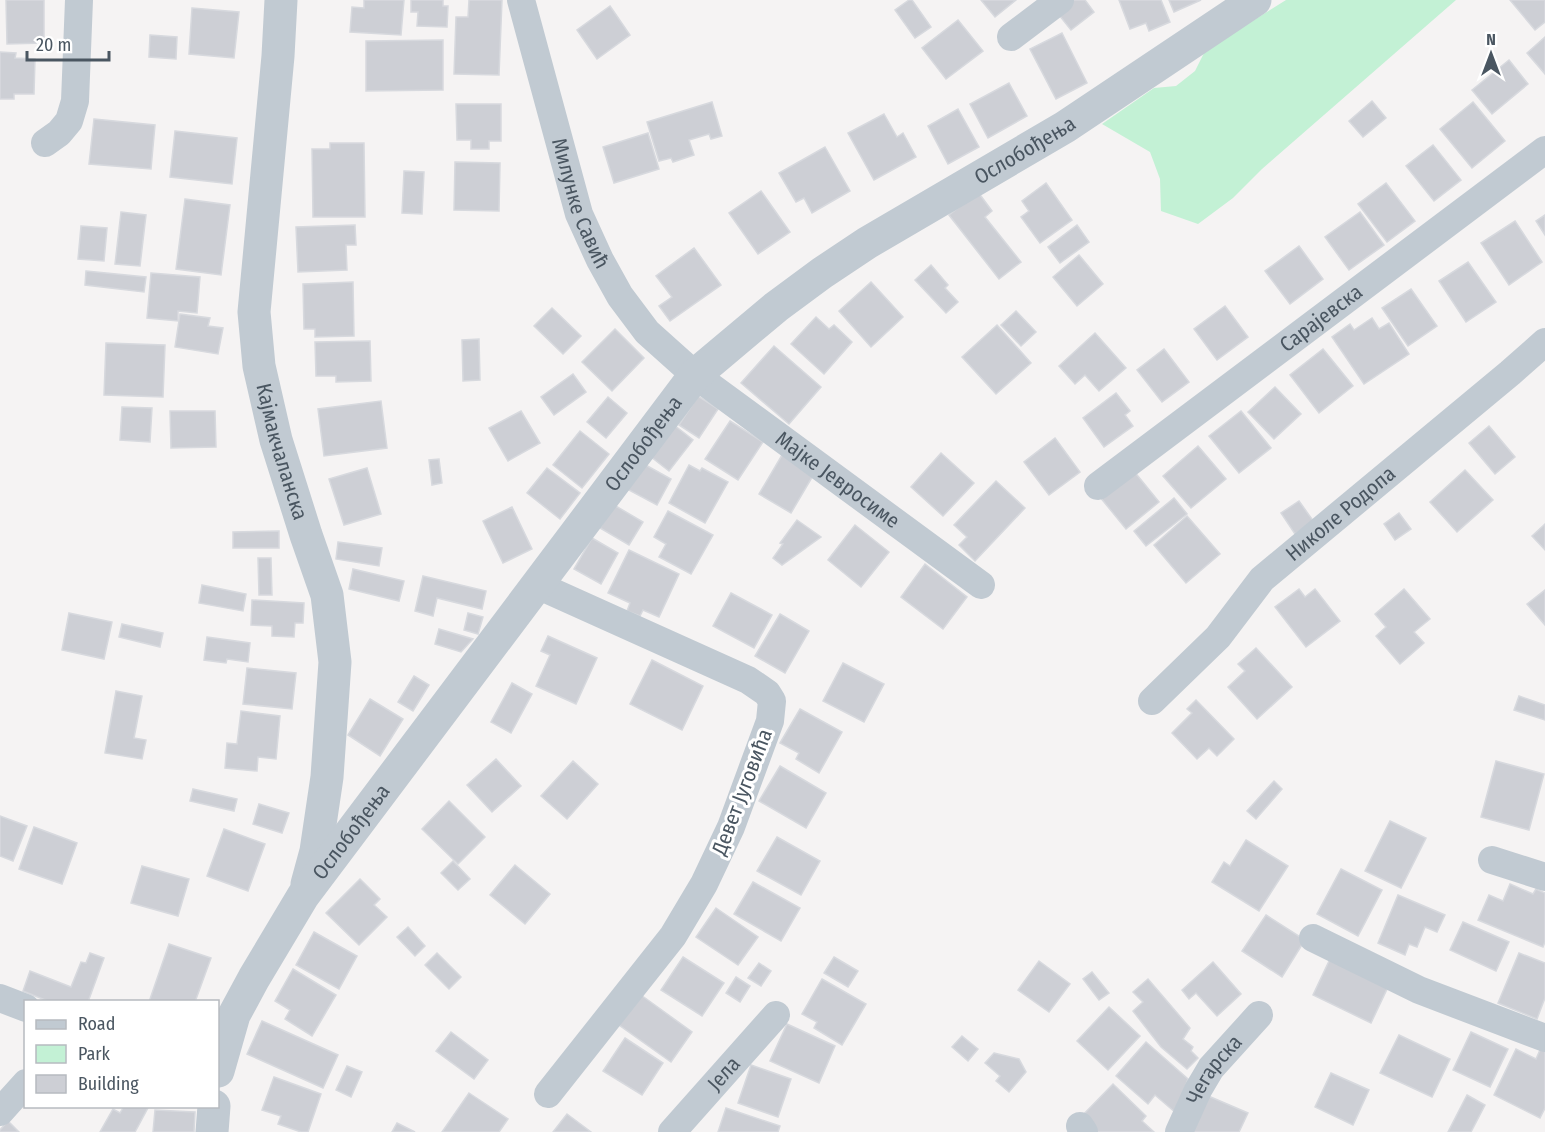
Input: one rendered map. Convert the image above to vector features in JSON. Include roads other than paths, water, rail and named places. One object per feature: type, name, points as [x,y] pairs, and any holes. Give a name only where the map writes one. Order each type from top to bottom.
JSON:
[{"type":"street","points":[[45,143],[59,133],[69,121],[75,101],[79,0]]},
{"type":"street","name":"Кајмакчаланска","points":[[281,0],[278,56],[254,312],[259,366],[276,440],[327,595],[335,662],[327,777],[311,873],[303,896]]},
{"type":"street","name":"Милунке Савић","points":[[521,0],[579,214],[596,251],[620,296],[647,333],[695,375]]},
{"type":"street","points":[[1011,37],[1060,0]]},
{"type":"street","name":"Ослобођења","points":[[219,1056],[234,1015],[303,896],[695,375],[776,307],[840,261],[1065,127],[1255,0]]},
{"type":"street","name":"Сарајевска","points":[[1098,486],[1545,150]]},
{"type":"street","name":"Николе Родопа","points":[[1152,701],[1218,637],[1262,579],[1545,342]]},
{"type":"street","name":"Мајке Јевросиме","points":[[695,375],[981,585]]},
{"type":"street","name":"Девет Југовића","points":[[537,585],[748,680],[767,693],[772,701],[770,722],[730,826],[704,885],[673,936],[548,1094]]},
{"type":"street","points":[[327,777],[343,791],[376,801]]},
{"type":"street","points":[[1492,860],[1545,877]]},
{"type":"street","points":[[1313,938],[1419,990],[1545,1038]]},
{"type":"street","points":[[0,998],[24,1007]]},
{"type":"street","name":"Јела","points":[[672,1132],[776,1015]]},
{"type":"street","name":"Чегарска","points":[[1179,1132],[1211,1068],[1259,1015]]},
{"type":"street","points":[[0,1112],[24,1085]]},
{"type":"street","points":[[212,1132],[214,1108]]}]
